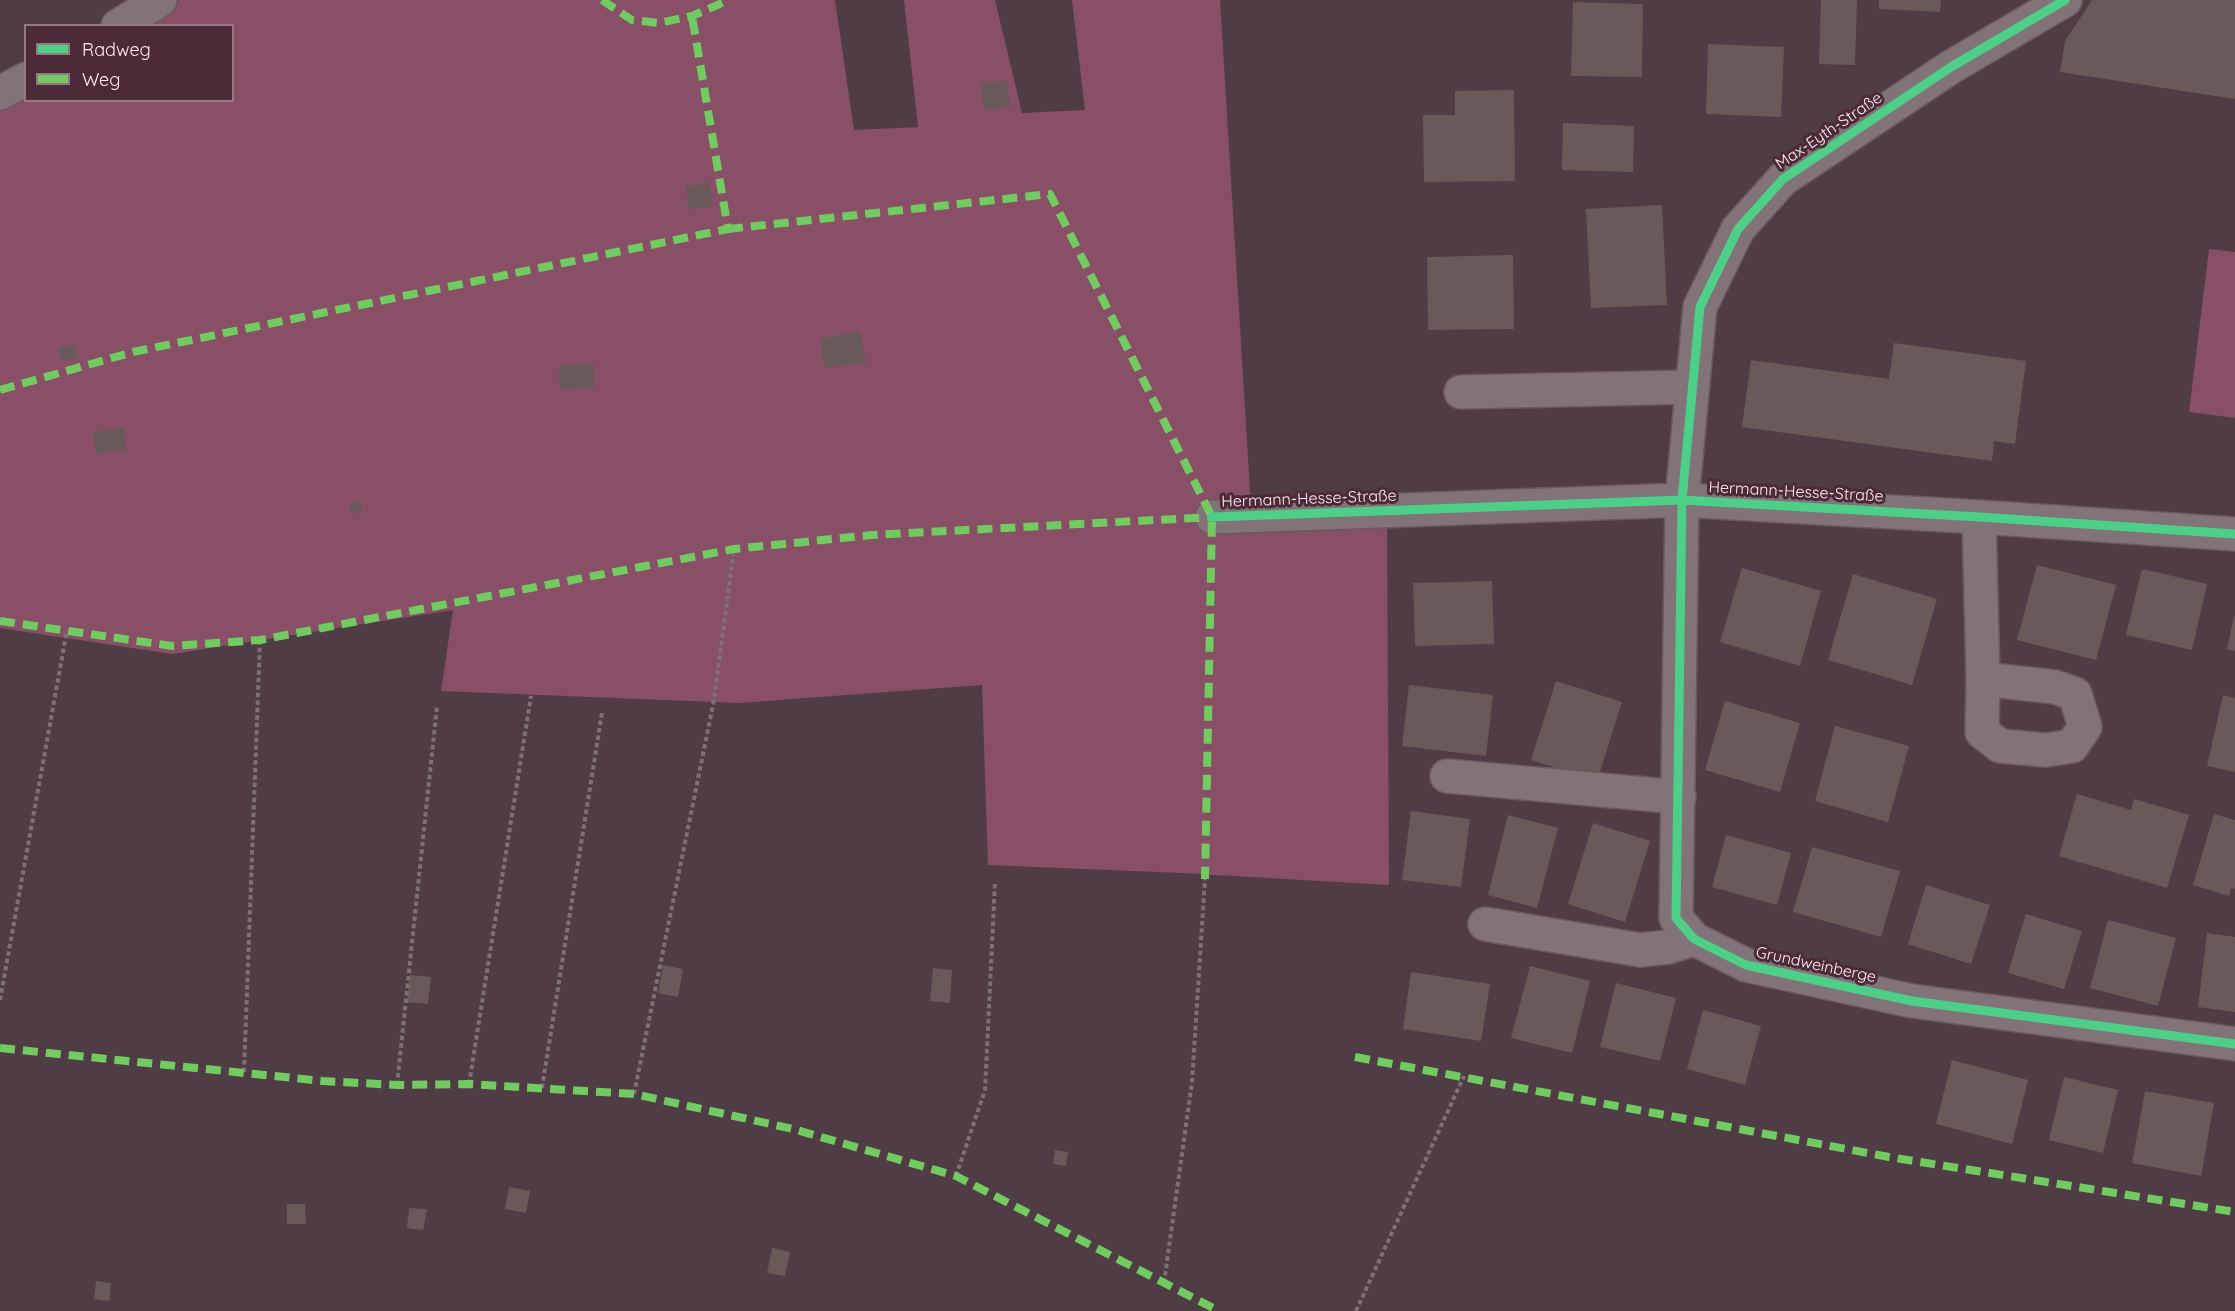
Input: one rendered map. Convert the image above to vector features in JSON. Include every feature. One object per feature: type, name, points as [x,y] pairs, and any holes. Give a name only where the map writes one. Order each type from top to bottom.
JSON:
[{"type":"street","points":[[121,24],[160,0]]},
{"type":"street","name":"Max-Eyth-Straße","points":[[1682,501],[1700,307],[1738,229],[1783,178],[1951,67],[2065,0]]},
{"type":"street","points":[[0,93],[24,80]]},
{"type":"street","points":[[1461,392],[1693,387]]},
{"type":"street","name":"Hermann-Hesse-Straße","points":[[1212,518],[1682,501],[2235,534]]},
{"type":"street","name":"Grundweinberge","points":[[1682,501],[1676,918],[1694,939],[1746,965],[1912,1001],[2235,1044]]},
{"type":"street","points":[[1979,517],[1983,679]]},
{"type":"street","points":[[1447,776],[1678,797]]},
{"type":"street","points":[[1485,924],[1640,950],[1668,947],[1694,939]]},
{"type":"path","points":[[634,1094],[714,700],[734,549]]},
{"type":"path","points":[[0,1000],[67,630]]},
{"type":"path","points":[[244,1071],[260,640]]},
{"type":"path","points":[[469,1084],[531,696]]},
{"type":"path","points":[[397,1085],[437,706]]},
{"type":"path","points":[[542,1089],[602,713]]},
{"type":"path","points":[[1164,1283],[1192,1082],[1205,879]]},
{"type":"path","points":[[956,1176],[985,1090],[994,882]]},
{"type":"path","points":[[1356,1311],[1464,1076]]},
{"type":"shaded area","points":[[180,0],[835,0],[854,130],[918,127],[904,0],[995,0],[1022,113],[1085,110],[1072,0],[1220,0],[1252,523],[1387,520],[1389,885],[988,865],[982,685],[739,703],[441,691],[453,610],[172,654],[0,628],[0,110],[24,95],[24,102],[234,102],[234,24],[140,24]]},
{"type":"shaded area","points":[[2209,249],[2235,252],[2235,418],[2189,412]]},
{"type":"building","points":[[1821,0],[1857,0],[1855,65],[1819,64]]},
{"type":"building","points":[[1879,0],[1941,0],[1940,12],[1879,9]]},
{"type":"building","points":[[2092,0],[2235,0],[2235,99],[2060,72],[2065,41]]},
{"type":"building","points":[[1573,2],[1643,4],[1642,77],[1571,76]]},
{"type":"building","points":[[1708,44],[1784,47],[1781,117],[1706,114]]},
{"type":"building","points":[[1007,80],[1010,107],[984,110],[981,83]]},
{"type":"building","points":[[1514,90],[1515,181],[1424,182],[1423,115],[1455,115],[1455,91]]},
{"type":"building","points":[[1563,123],[1634,126],[1633,172],[1562,170]]},
{"type":"building","points":[[710,183],[712,207],[689,209],[686,186]]},
{"type":"building","points":[[1662,205],[1667,305],[1591,308],[1586,209]]},
{"type":"building","points":[[1513,255],[1514,329],[1428,330],[1427,257]]},
{"type":"building","points":[[860,331],[866,362],[825,369],[820,339]]},
{"type":"building","points":[[1894,343],[2026,361],[2015,444],[1994,441],[1992,461],[1742,427],[1751,360],[1889,379]]},
{"type":"building","points":[[75,344],[78,358],[61,361],[58,347]]},
{"type":"building","points":[[594,364],[594,388],[560,389],[559,365]]},
{"type":"building","points":[[124,428],[126,450],[96,454],[93,432]]},
{"type":"building","points":[[351,502],[362,503],[360,513],[350,512]]},
{"type":"building","points":[[2037,565],[2116,585],[2096,660],[2017,640]]},
{"type":"building","points":[[1742,568],[1821,591],[1800,666],[1720,642]]},
{"type":"building","points":[[2142,569],[2207,584],[2192,650],[2126,635]]},
{"type":"building","points":[[1853,574],[1937,599],[1912,685],[1828,660]]},
{"type":"building","points":[[1492,581],[1494,644],[1415,646],[1413,583]]},
{"type":"building","points":[[2235,616],[2235,651],[2227,649]]},
{"type":"building","points":[[1556,681],[1622,702],[1597,781],[1531,760]]},
{"type":"building","points":[[1409,685],[1493,695],[1486,756],[1402,746]]},
{"type":"building","points":[[2223,695],[2235,698],[2235,772],[2207,766]]},
{"type":"building","points":[[1725,701],[1800,723],[1780,792],[1705,770]]},
{"type":"building","points":[[1835,726],[1909,746],[1888,822],[1815,801]]},
{"type":"building","points":[[2077,794],[2131,810],[2134,799],[2189,815],[2167,888],[2059,856]]},
{"type":"building","points":[[1411,811],[1470,819],[1461,887],[1402,880]]},
{"type":"building","points":[[2214,814],[2235,820],[2235,889],[2231,888],[2229,896],[2193,885]]},
{"type":"building","points":[[1508,815],[1558,828],[1537,908],[1488,895]]},
{"type":"building","points":[[1593,823],[1650,841],[1625,922],[1568,904]]},
{"type":"building","points":[[1726,835],[1791,853],[1777,905],[1712,887]]},
{"type":"building","points":[[1812,847],[1900,871],[1881,937],[1793,912]]},
{"type":"building","points":[[1926,885],[1990,905],[1971,964],[1908,944]]},
{"type":"building","points":[[2026,914],[2082,931],[2064,989],[2008,973]]},
{"type":"building","points":[[2108,920],[2176,938],[2158,1006],[2090,988]]},
{"type":"building","points":[[2207,933],[2235,937],[2235,1012],[2198,1007]]},
{"type":"building","points":[[663,965],[683,969],[678,997],[658,993]]},
{"type":"building","points":[[1530,966],[1590,981],[1572,1053],[1511,1038]]},
{"type":"building","points":[[933,968],[952,970],[950,1003],[930,1001]]},
{"type":"building","points":[[1411,972],[1490,984],[1481,1041],[1403,1029]]},
{"type":"building","points":[[410,975],[431,977],[428,1004],[407,1002]]},
{"type":"building","points":[[1616,983],[1676,998],[1660,1061],[1600,1047]]},
{"type":"building","points":[[1703,1010],[1761,1026],[1745,1085],[1687,1069]]},
{"type":"building","points":[[1952,1060],[2028,1080],[2012,1144],[1936,1124]]},
{"type":"building","points":[[2064,1077],[2118,1090],[2103,1153],[2049,1140]]},
{"type":"building","points":[[2145,1091],[2214,1103],[2201,1176],[2132,1163]]},
{"type":"building","points":[[1055,1150],[1068,1152],[1066,1166],[1053,1164]]},
{"type":"building","points":[[509,1187],[530,1191],[526,1213],[505,1209]]},
{"type":"building","points":[[287,1204],[305,1204],[306,1224],[287,1224]]},
{"type":"building","points":[[409,1208],[427,1209],[423,1230],[407,1228]]},
{"type":"building","points":[[772,1248],[790,1252],[785,1276],[767,1273]]},
{"type":"building","points":[[96,1281],[111,1283],[109,1301],[94,1299]]},
{"type":"marked path","points":[[602,0],[632,20],[659,23],[692,16],[729,0]]},
{"type":"marked path","points":[[0,390],[133,352],[728,229],[692,16]]},
{"type":"marked path","points":[[728,229],[1050,194],[1212,517],[1205,879]]},
{"type":"marked path","points":[[0,621],[172,646],[260,640],[734,549],[872,535],[1212,517]]},
{"type":"marked path","points":[[0,1048],[323,1081],[397,1085],[469,1084],[634,1094],[793,1129],[956,1176],[1219,1311]]},
{"type":"marked path","points":[[1355,1057],[1889,1157],[2235,1212]]},
{"type":"cycle path","points":[[2065,0],[1951,67],[1783,179],[1738,229],[1700,307],[1682,500],[1676,918],[1694,939],[1746,965],[1912,1001],[2235,1044]]},
{"type":"cycle path","points":[[1212,517],[1682,500],[2235,534]]}]
